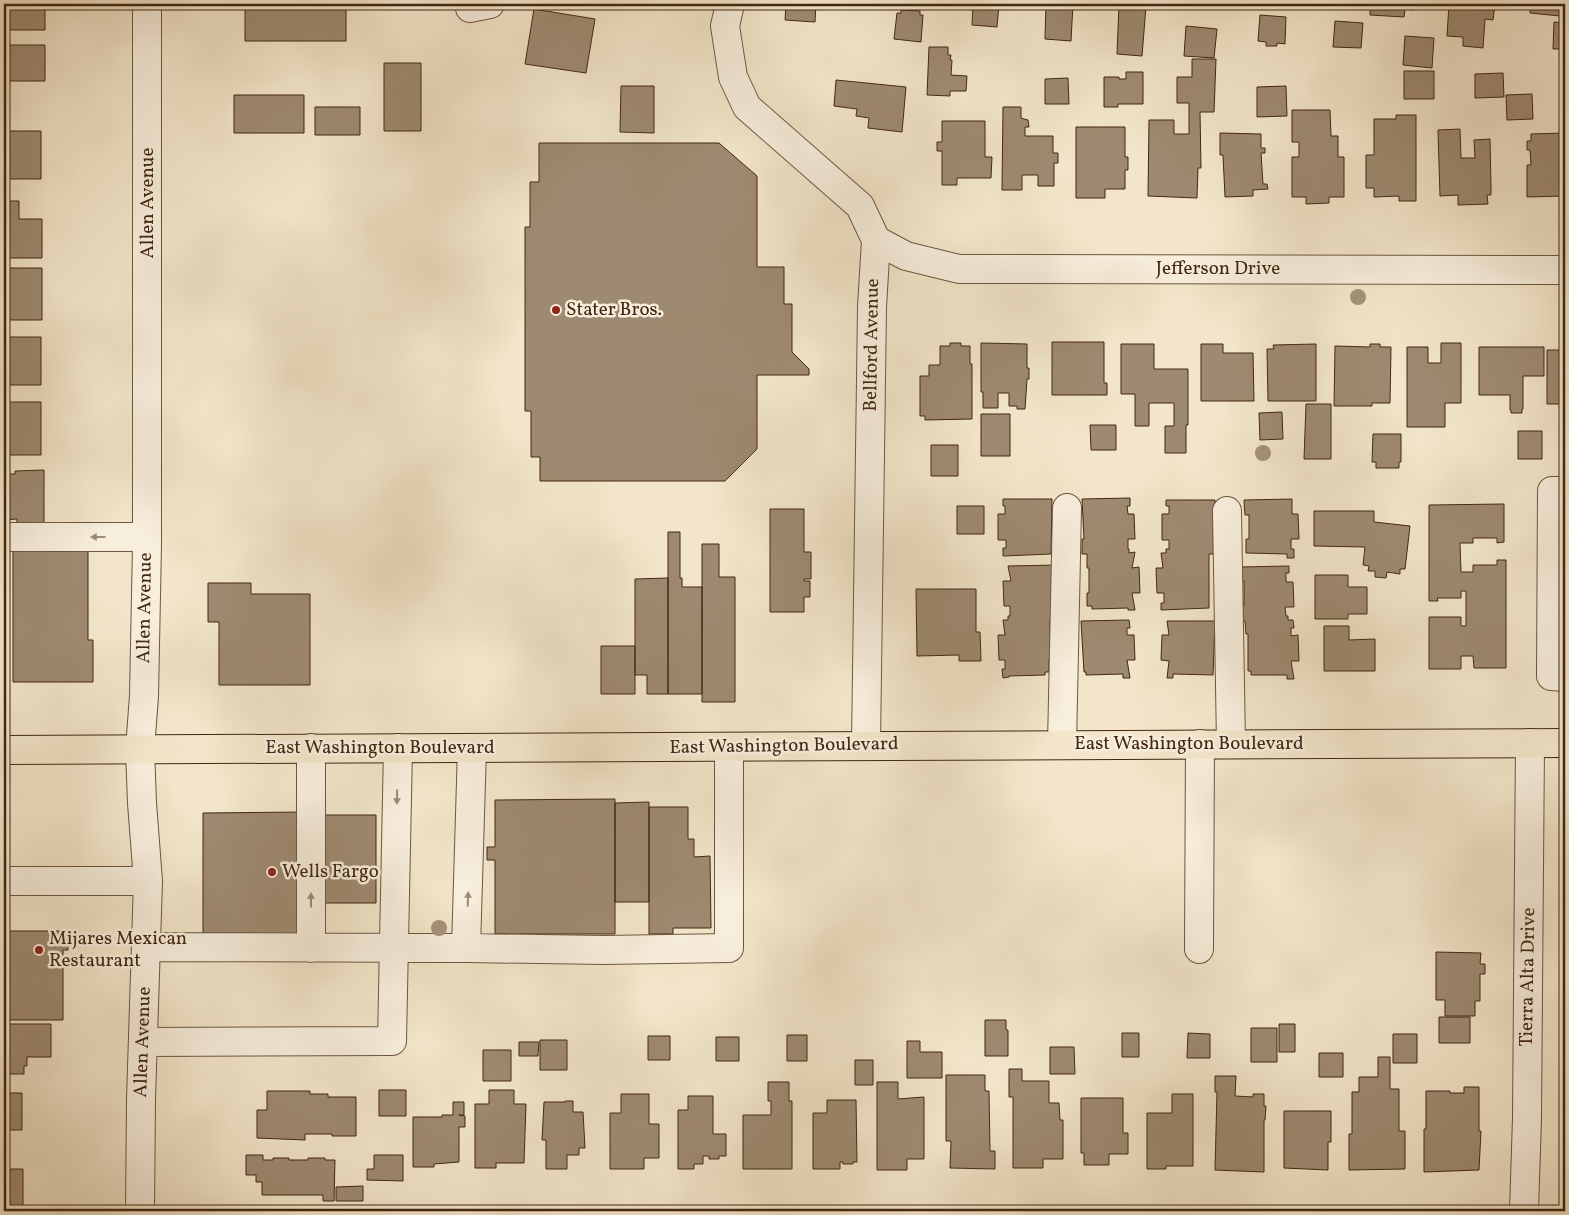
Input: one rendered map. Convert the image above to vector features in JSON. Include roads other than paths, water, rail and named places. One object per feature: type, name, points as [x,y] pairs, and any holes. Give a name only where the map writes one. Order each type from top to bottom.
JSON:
[{"type":"main road","name":"East Washington Boulevard","points":[[4,750],[1565,743]]},
{"type":"street","name":"Allen Avenue","points":[[140,1211],[148,882],[140,749],[144,696],[146,537],[147,4]]},
{"type":"street","name":"Bellford Avenue","points":[[730,4],[726,26],[733,77],[747,107],[860,206],[876,240],[872,307],[866,745]]},
{"type":"street","name":"Jefferson Drive","points":[[876,240],[906,256],[959,269],[1565,270]]},
{"type":"street","points":[[1565,491],[1552,491],[1551,676],[1565,677]]},
{"type":"street","points":[[1062,745],[1067,508]]},
{"type":"street","points":[[1227,511],[1231,744]]},
{"type":"street","points":[[4,537],[146,537]]},
{"type":"street","name":"Tierra Alta Drive","points":[[1524,1211],[1527,1118],[1530,743]]},
{"type":"street","points":[[1199,949],[1200,744]]},
{"type":"street","points":[[146,948],[604,950],[729,948],[729,747]]},
{"type":"street","points":[[311,748],[311,948]]},
{"type":"street","points":[[143,1042],[392,1041],[398,748]]},
{"type":"street","points":[[466,948],[472,748]]},
{"type":"street","points":[[4,882],[148,882]]},
{"type":"place","name":"Stater Bros.","points":[[556,310]]},
{"type":"place","name":"Wells Fargo","points":[[272,872]]},
{"type":"place","name":"Mijares Mexican Restaurant","points":[[39,950]]}]
